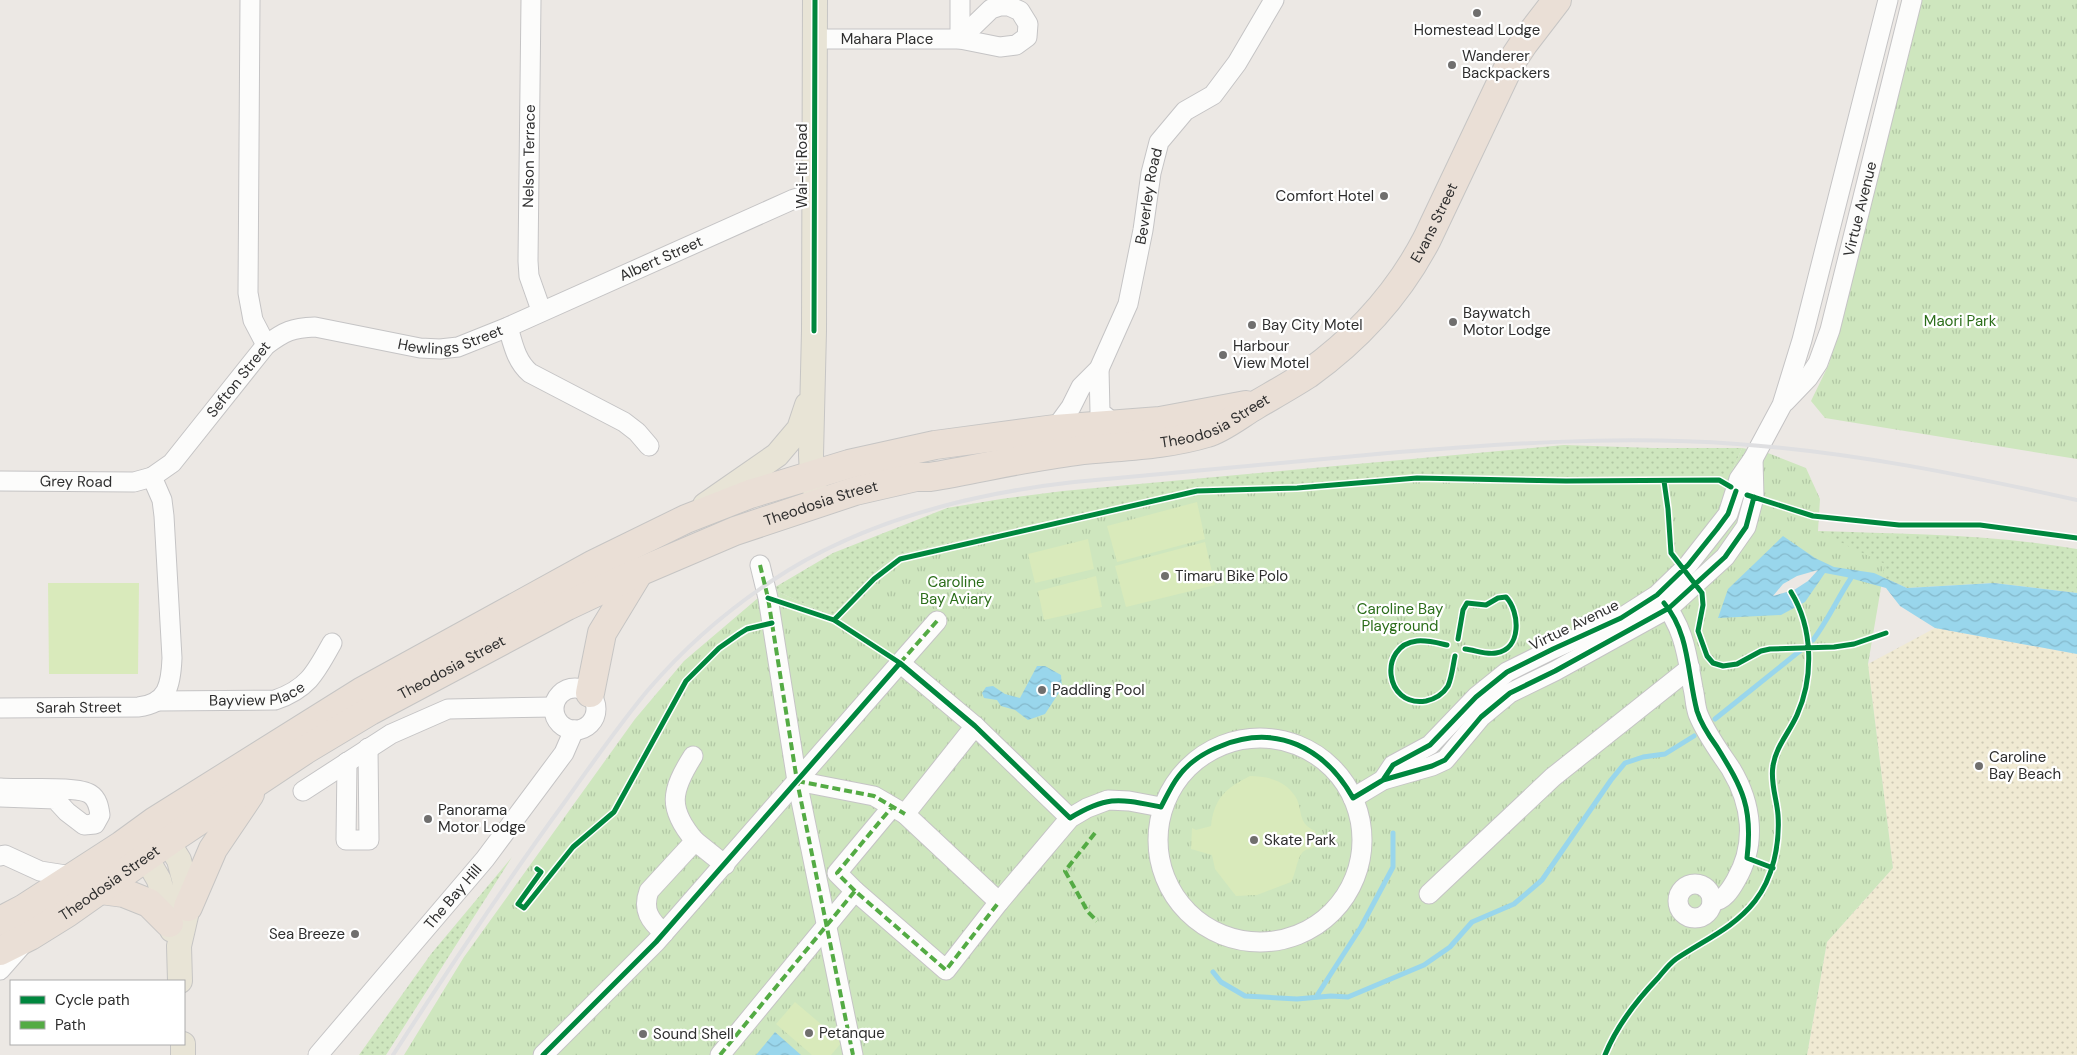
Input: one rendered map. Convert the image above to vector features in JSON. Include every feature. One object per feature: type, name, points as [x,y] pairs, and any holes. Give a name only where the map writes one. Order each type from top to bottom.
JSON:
[{"type":"highway","name":"Evans Street","points":[[1259,403],[1307,374],[1328,358],[1364,326],[1400,286],[1423,247],[1510,64],[1557,0]]},
{"type":"highway","name":"Theodosia Street","points":[[0,950],[30,936],[101,890],[151,839],[361,692],[594,564],[686,519],[750,494],[849,464],[935,445],[1055,429],[1160,421],[1259,403]]},
{"type":"highway","name":"Theodosia Street","points":[[0,921],[23,909],[72,876],[151,839],[261,778],[370,711],[559,610],[639,572],[735,532],[855,490],[916,477],[930,477],[1075,451],[1135,447],[1209,433],[1259,403]]},
{"type":"highway","points":[[590,693],[602,633],[639,572]]},
{"type":"highway","points":[[101,890],[124,893],[149,903],[178,925],[214,849],[261,778]]},
{"type":"main road","name":"Wai-Iti Road","points":[[816,0],[812,475],[818,503]]},
{"type":"main road","points":[[686,519],[777,455],[799,428],[812,394]]},
{"type":"main road","points":[[151,839],[159,880],[178,925],[180,980]]},
{"type":"street","name":"Sefton Street","points":[[152,477],[164,470],[180,454],[266,345],[252,320],[248,293],[250,0]]},
{"type":"street","name":"Nelson Terrace","points":[[531,0],[528,261],[529,276],[541,310]]},
{"type":"street","points":[[960,0],[960,39]]},
{"type":"street","name":"Beverley Road","points":[[1055,429],[1071,407],[1081,387],[1099,369],[1128,304],[1143,230],[1151,173],[1159,142],[1185,112],[1213,95],[1237,63],[1274,0]]},
{"type":"street","name":"Virtue Avenue","points":[[1353,798],[1383,780],[1432,766],[1445,760],[1481,717],[1510,694],[1555,671],[1663,602],[1725,557],[1746,527],[1754,497],[1754,459],[1782,405],[1802,340],[1888,0]]},
{"type":"street","name":"Virtue Avenue","points":[[1782,405],[1808,378],[1818,363],[1830,330],[1912,0]]},
{"type":"street","name":"Mahara Place","points":[[815,39],[960,39],[1000,48],[1016,45],[1027,37],[1027,6],[1000,6],[991,9],[960,39]]},
{"type":"street","points":[[1880,33],[1903,38]]},
{"type":"street","name":"Albert Street","points":[[508,327],[541,310],[794,198],[814,194]]},
{"type":"street","name":"Hewlings Street","points":[[266,345],[284,332],[316,327],[420,348],[440,349],[458,346],[508,327],[518,359],[524,368],[530,373],[624,422],[637,432],[649,446]]},
{"type":"street","name":"Beverley Road","points":[[1099,369],[1100,412],[1116,425]]},
{"type":"street","points":[[152,477],[163,508],[172,658],[172,676],[169,685],[164,695],[157,702]]},
{"type":"street","name":"Grey Road","points":[[0,481],[134,482],[152,477]]},
{"type":"street","points":[[760,565],[768,598],[797,781],[853,1055]]},
{"type":"street","points":[[1663,602],[1682,633],[1697,710],[1702,724],[1732,771],[1748,811],[1750,833],[1747,858],[1730,891],[1720,899],[1712,901]]},
{"type":"street","points":[[542,1055],[664,934],[938,621]]},
{"type":"street","name":"Bayview Place","points":[[157,702],[275,700],[292,694],[307,683],[316,672],[332,643]]},
{"type":"street","points":[[900,664],[975,726],[1070,818]]},
{"type":"street","points":[[1429,894],[1553,777],[1690,668]]},
{"type":"street","points":[[567,688],[583,688],[590,693],[596,704],[595,717],[586,727],[574,730],[561,725],[554,714],[553,707],[555,699],[560,692],[567,688]]},
{"type":"street","name":"Sarah Street","points":[[0,708],[138,707],[150,706],[157,702]]},
{"type":"street","points":[[303,791],[391,734],[448,709],[553,707]]},
{"type":"street","points":[[975,726],[898,811],[837,874],[946,970],[999,902],[1070,818],[1087,808],[1108,800],[1129,801],[1161,808]]},
{"type":"street","name":"The Bay Hill","points":[[318,1055],[485,859],[564,753],[574,730]]},
{"type":"street","points":[[1271,738],[1290,740],[1305,748],[1333,769],[1344,781],[1353,798],[1361,830],[1359,863],[1346,894],[1325,919],[1296,936],[1264,943],[1231,940],[1201,925],[1179,901],[1164,872],[1161,808],[1178,776],[1204,753],[1236,739],[1271,738]]},
{"type":"street","points":[[347,762],[346,840],[369,840],[368,748]]},
{"type":"street","points":[[693,756],[679,782],[674,803],[678,818],[682,826],[695,840],[725,865]]},
{"type":"street","points":[[797,781],[874,796],[898,811],[999,902]]},
{"type":"street","points":[[0,788],[43,790],[70,788],[90,794],[98,802],[100,815],[95,824],[84,826],[55,799],[0,796]]},
{"type":"street","points":[[664,934],[651,921],[647,911],[646,900],[650,891],[695,840]]},
{"type":"street","points":[[2,854],[40,871],[72,876]]},
{"type":"street","points":[[720,1055],[855,891]]},
{"type":"street","points":[[0,970],[30,936]]},
{"type":"green space","name":"Maori Park","points":[[1922,0],[2077,0],[2077,459],[1825,418],[1811,401],[1829,364]]},
{"type":"green space","points":[[1564,445],[1742,448],[1730,476],[1382,478],[1272,486],[1205,487],[903,553],[883,564],[833,617],[772,589],[833,553],[947,508],[1063,491]]},
{"type":"green space","points":[[1742,448],[1768,453],[1806,468],[1820,499],[1818,531],[1885,564],[1868,664],[1893,868],[1827,942],[1807,1055],[404,1055],[464,957],[635,719],[684,661],[758,598],[772,589],[833,617],[883,564],[903,553],[1205,487],[1272,486],[1382,478],[1730,476]]},
{"type":"green space","points":[[1197,502],[1205,539],[1117,562],[1107,526]]},
{"type":"green space","points":[[1818,531],[2012,540],[2077,549],[2077,593],[1994,583],[1907,588],[1882,577]]},
{"type":"green space","points":[[1088,539],[1094,569],[1035,583],[1028,554]]},
{"type":"green space","name":"Timaru Bike Polo","points":[[1205,542],[1215,585],[1126,607],[1115,566]]},
{"type":"green space","points":[[1096,576],[1102,607],[1044,620],[1038,591]]},
{"type":"green space","points":[[48,583],[139,583],[138,674],[49,674]]},
{"type":"green space","name":"Skate Park","points":[[1250,776],[1275,780],[1291,791],[1298,801],[1305,824],[1315,831],[1318,844],[1302,853],[1291,882],[1257,895],[1236,896],[1215,869],[1212,855],[1191,849],[1192,828],[1196,830],[1211,826],[1218,801],[1234,785]]},
{"type":"green space","points":[[512,857],[386,1055],[359,1055],[431,954]]},
{"type":"green space","name":"Petanque","points":[[795,1002],[842,1042],[831,1055],[812,1055],[776,1024]]},
{"type":"sand","name":"Caroline Bay Beach","points":[[1935,628],[2077,654],[2077,1055],[1807,1055],[1827,942],[1893,868],[1868,664]]},
{"type":"water","points":[[1783,536],[1815,558],[1834,567],[1874,573],[1907,588],[1994,583],[2077,593],[2077,654],[1935,628],[1900,606],[1886,588],[1825,573],[1805,602],[1781,615],[1718,618],[1728,589]]},
{"type":"water","name":"Paddling Pool","points":[[1037,666],[1045,666],[1061,675],[1062,688],[1045,714],[1028,720],[1015,710],[1001,706],[997,700],[984,698],[982,693],[986,687],[993,686],[1005,694],[1020,698]]},
{"type":"water","points":[[775,1032],[801,1055],[756,1055]]},
{"type":"pier","points":[[1818,570],[1808,581],[1794,590],[1773,596],[1783,584],[1797,576]]},
{"type":"waterway","points":[[1813,640],[1851,578]]},
{"type":"waterway","points":[[1715,719],[1801,650]]},
{"type":"waterway","points":[[1213,972],[1221,982],[1245,996],[1297,999],[1331,996],[1348,997],[1424,965],[1450,947],[1472,922],[1514,904],[1542,880],[1611,780],[1625,763],[1643,757],[1665,754],[1694,736]]},
{"type":"waterway","points":[[1316,997],[1361,927],[1393,867],[1393,833]]},
{"type":"railway","points":[[393,1055],[477,928],[605,746],[648,690],[676,660],[705,632],[770,582],[841,542],[916,514],[994,494],[1074,482],[1422,450],[1512,444],[1647,440],[1737,444],[1823,453],[1950,473],[2077,500]]},
{"type":"marked path","points":[[760,565],[768,598],[797,781],[853,1055]]},
{"type":"marked path","points":[[900,663],[937,621]]},
{"type":"marked path","points":[[797,781],[874,796],[905,814]]},
{"type":"marked path","points":[[855,891],[837,873],[892,807]]},
{"type":"marked path","points":[[1095,833],[1065,871],[1088,912],[1097,921]]},
{"type":"marked path","points":[[720,1055],[855,891],[946,970],[999,902]]},
{"type":"cycle path","points":[[814,331],[815,0]]},
{"type":"cycle path","points":[[834,620],[874,579],[900,559],[1197,491],[1297,488],[1417,478],[1566,481],[1719,480],[1731,487]]},
{"type":"cycle path","points":[[1664,481],[1671,553],[1702,593],[1703,605],[1698,631],[1707,656],[1713,663],[1723,666],[1737,664],[1761,651],[1770,649],[1834,647],[1854,644],[1886,633]]},
{"type":"cycle path","points":[[1383,780],[1393,765],[1430,745],[1476,697],[1507,672],[1621,618],[1657,595],[1688,565],[1717,529],[1728,514],[1736,491]]},
{"type":"cycle path","points":[[1747,495],[1813,516],[1899,525],[1980,525],[2077,538]]},
{"type":"cycle path","points":[[543,1055],[656,942],[900,663],[975,726],[1070,818],[1094,805],[1104,802],[1124,801],[1161,807],[1178,777],[1197,759],[1221,746],[1261,737],[1280,739],[1297,745],[1313,754],[1342,780],[1353,798],[1383,780],[1432,766],[1445,760],[1481,717],[1510,693],[1555,671],[1669,608],[1725,557],[1746,527],[1754,497]]},
{"type":"cycle path","points":[[1605,1055],[1615,1034],[1628,1014],[1669,965],[1738,919],[1755,901],[1771,871],[1778,837],[1778,815],[1773,785],[1773,766],[1777,752],[1794,722],[1803,700],[1808,669],[1809,653],[1804,621],[1791,592]]},
{"type":"cycle path","points":[[1458,639],[1463,610],[1467,603],[1486,605],[1498,598],[1506,597],[1511,604],[1516,620],[1516,629],[1510,645],[1496,653],[1484,653],[1465,649]]},
{"type":"cycle path","points":[[768,598],[834,620],[900,663]]},
{"type":"cycle path","points":[[1664,603],[1679,628],[1699,716],[1734,775],[1744,799],[1748,825],[1747,858],[1773,868]]},
{"type":"cycle path","points":[[537,869],[541,872],[518,904],[524,908],[573,847],[614,812],[686,681],[719,648],[739,634],[747,629],[772,623]]},
{"type":"cycle path","points":[[1447,645],[1421,641],[1404,645],[1396,653],[1392,664],[1391,675],[1394,686],[1401,695],[1412,701],[1426,701],[1436,697],[1448,686],[1455,656]]},
{"type":"place","name":"Homestead Lodge","points":[[1477,13]]},
{"type":"place","name":"Wanderer Backpackers","points":[[1452,65]]},
{"type":"place","name":"Comfort Hotel","points":[[1384,196]]},
{"type":"place","name":"Baywatch Motor Lodge","points":[[1453,322]]},
{"type":"place","name":"Bay City Motel","points":[[1252,325]]},
{"type":"place","name":"Harbour View Motel","points":[[1223,355]]},
{"type":"place","name":"Timaru Bike Polo","points":[[1165,576]]},
{"type":"place","name":"Paddling Pool","points":[[1042,690]]},
{"type":"place","name":"Caroline Bay Beach","points":[[1979,766]]},
{"type":"place","name":"Panorama Motor Lodge","points":[[428,819]]},
{"type":"place","name":"Skate Park","points":[[1254,840]]},
{"type":"place","name":"Sea Breeze","points":[[355,934]]},
{"type":"place","name":"Petanque","points":[[809,1033]]},
{"type":"place","name":"Sound Shell","points":[[643,1034]]},
{"type":"park label","name":"Caroline Bay Aviary","points":[[956,590]]},
{"type":"park label","name":"Caroline Bay Playground","points":[[1400,618]]}]
